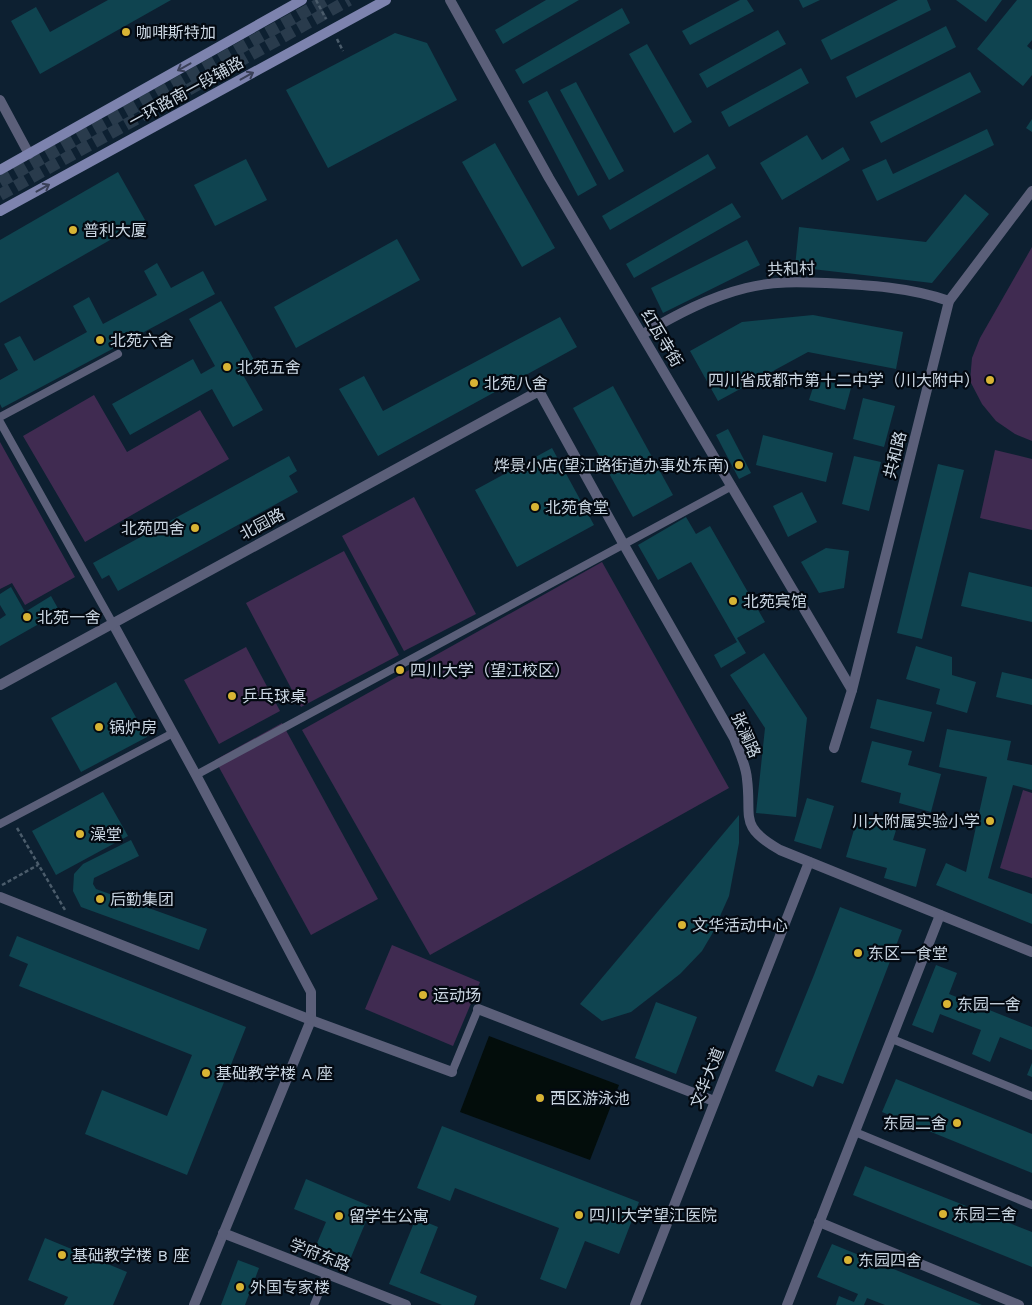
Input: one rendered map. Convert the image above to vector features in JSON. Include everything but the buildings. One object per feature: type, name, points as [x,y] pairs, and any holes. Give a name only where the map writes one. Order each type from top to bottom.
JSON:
[{"type":"main road","name":"一环路南一段辅路","points":[[0,170],[302,0]]},
{"type":"main road","name":"一环路南一段辅路","points":[[0,211],[386,0]]},
{"type":"street","name":"红瓦寺街","points":[[450,0],[550,178],[852,690]]},
{"type":"street","points":[[0,100],[29,154]]},
{"type":"street","name":"共和路","points":[[834,748],[852,690],[949,301],[1032,192]]},
{"type":"street","name":"共和村","points":[[643,334],[710,299],[747,288],[784,282],[902,289],[927,293],[949,301]]},
{"type":"street","name":"张澜路","points":[[539,391],[734,738],[747,778],[748,820],[754,831],[767,843],[809,862],[1032,952]]},
{"type":"street","name":"北园路","points":[[0,685],[112,622],[539,391]]},
{"type":"street","points":[[112,622],[196,775],[311,992],[311,1020],[194,1305]]},
{"type":"street","name":"文华大道","points":[[635,1305],[809,862]]},
{"type":"street","points":[[0,897],[311,1020],[452,1072]]},
{"type":"street","points":[[787,1305],[940,915]]},
{"type":"street","points":[[478,1009],[714,1101]]},
{"type":"street","points":[[819,1222],[1019,1305]]},
{"type":"street","name":"学府东路","points":[[223,1233],[406,1305]]},
{"type":"lane","points":[[0,417],[118,354]]},
{"type":"lane","points":[[0,422],[112,622]]},
{"type":"lane","points":[[196,775],[732,486]]},
{"type":"lane","points":[[0,824],[173,733]]},
{"type":"lane","points":[[452,1072],[478,1009]]},
{"type":"lane","points":[[892,1039],[1032,1096]]},
{"type":"lane","points":[[855,1132],[1032,1204]]},
{"type":"lane","points":[[314,1305],[327,1273]]},
{"type":"path","points":[[11,818],[75,927]]},
{"type":"path","points":[[0,886],[38,865]]},
{"type":"shaded area","points":[[1032,247],[1032,441],[1015,434],[996,421],[982,404],[970,381],[972,358],[980,338]]},
{"type":"shaded area","points":[[94,395],[127,452],[200,410],[229,459],[85,542],[23,436]]},
{"type":"shaded area","points":[[0,442],[75,577],[25,605],[12,583],[0,589]]},
{"type":"shaded area","points":[[995,450],[1032,459],[1032,530],[980,518]]},
{"type":"shaded area","points":[[414,497],[476,614],[404,651],[342,536]]},
{"type":"shaded area","points":[[344,551],[399,655],[301,707],[246,603]]},
{"type":"shaded area","name":"运动场","points":[[602,562],[729,788],[430,955],[302,730]]},
{"type":"shaded area","name":"乒乓球桌","points":[[246,647],[280,711],[219,744],[184,680]]},
{"type":"shaded area","points":[[282,723],[378,899],[311,935],[215,760]]},
{"type":"shaded area","points":[[1023,790],[1032,793],[1032,878],[1000,868]]},
{"type":"shaded area","name":"运动场","points":[[392,945],[480,982],[453,1046],[365,1009]]},
{"type":"shaded area","name":"西区游泳池","points":[[489,1036],[619,1085],[590,1160],[460,1112]]},
{"type":"tunnel","points":[[0,182],[326,0]]},
{"type":"tunnel","points":[[0,195],[349,0]]},
{"type":"place","name":"咖啡斯特加","points":[[126,32]]},
{"type":"place","name":"普利大厦","points":[[73,230]]},
{"type":"place","name":"北苑六舍","points":[[100,340]]},
{"type":"place","name":"北苑五舍","points":[[227,367]]},
{"type":"place","name":"四川省成都市第十二中学（川大附中）","points":[[990,380]]},
{"type":"place","name":"北苑八舍","points":[[474,383]]},
{"type":"place","name":"烨景小店(望江路街道办事处东南)","points":[[739,465]]},
{"type":"place","name":"北苑食堂","points":[[535,507]]},
{"type":"place","name":"北苑四舍","points":[[195,528]]},
{"type":"place","name":"北苑宾馆","points":[[733,601]]},
{"type":"place","name":"北苑一舍","points":[[27,617]]},
{"type":"place","name":"四川大学（望江校区）","points":[[400,670]]},
{"type":"place","name":"乒乓球桌","points":[[232,696]]},
{"type":"place","name":"锅炉房","points":[[99,727]]},
{"type":"place","name":"川大附属实验小学","points":[[990,821]]},
{"type":"place","name":"澡堂","points":[[80,834]]},
{"type":"place","name":"后勤集团","points":[[100,899]]},
{"type":"place","name":"文华活动中心","points":[[682,925]]},
{"type":"place","name":"东区一食堂","points":[[858,953]]},
{"type":"place","name":"运动场","points":[[423,995]]},
{"type":"place","name":"东园一舍","points":[[947,1004]]},
{"type":"place","name":"基础教学楼 A 座","points":[[206,1073]]},
{"type":"place","name":"西区游泳池","points":[[540,1098]]},
{"type":"place","name":"东园二舍","points":[[957,1123]]},
{"type":"place","name":"东园三舍","points":[[943,1214]]},
{"type":"place","name":"四川大学望江医院","points":[[579,1215]]},
{"type":"place","name":"留学生公寓","points":[[339,1216]]},
{"type":"place","name":"基础教学楼 B 座","points":[[62,1255]]},
{"type":"place","name":"东园四舍","points":[[848,1260]]},
{"type":"place","name":"外国专家楼","points":[[240,1287]]}]
